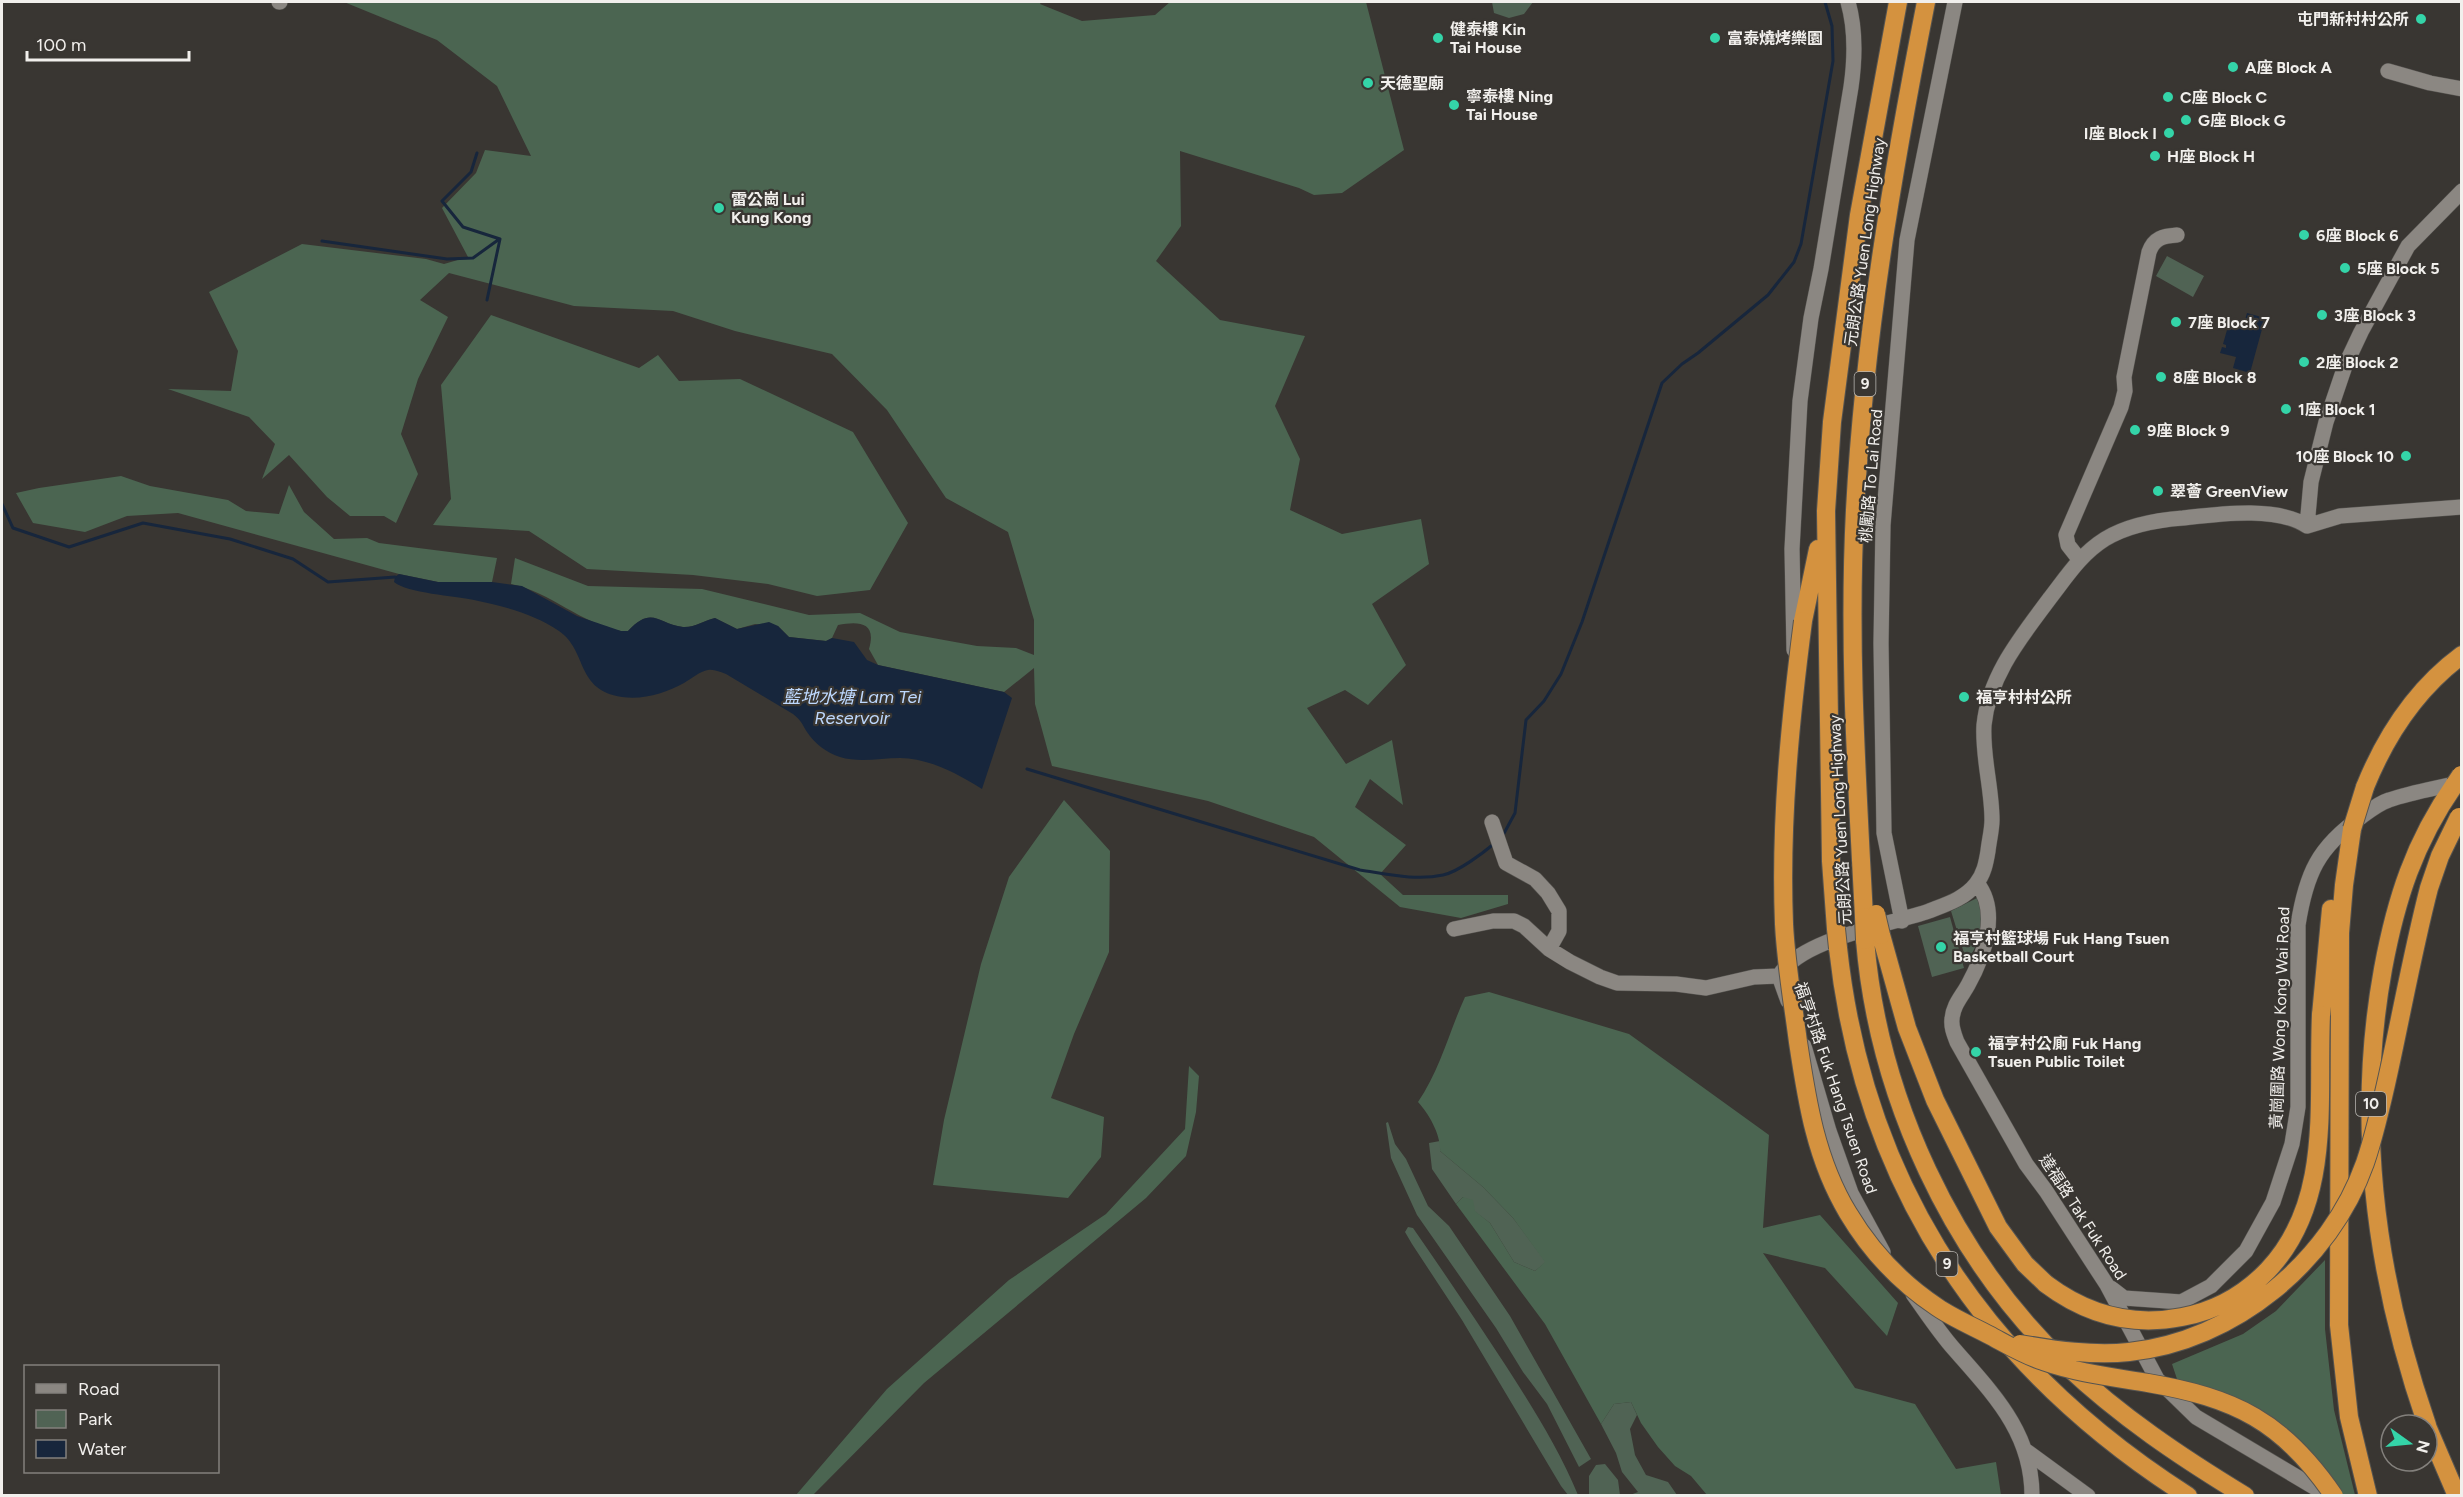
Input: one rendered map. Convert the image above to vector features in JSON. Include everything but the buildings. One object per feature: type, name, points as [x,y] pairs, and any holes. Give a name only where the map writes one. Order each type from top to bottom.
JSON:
[{"type":"highway","name":"元朗公路 Yuen Long Highway","points":[[1898,2],[1858,215],[1832,422],[1826,512],[1830,850],[1844,993],[1856,1054],[1878,1127],[1906,1191],[1944,1260],[1987,1320],[2043,1383],[2114,1445],[2188,1496]]},
{"type":"highway","name":"元朗公路 Yuen Long Highway","points":[[1926,2],[1886,218],[1869,345],[1855,510],[1851,656],[1861,854],[1873,937],[1868,973],[1877,1018],[1898,1096],[1914,1139],[1932,1177],[1978,1259],[2003,1293],[2044,1342],[2091,1388],[2147,1433],[2245,1496]]},
{"type":"highway","points":[[1826,512],[1803,621],[1786,783],[1784,924],[1804,1081],[1817,1144],[1833,1184],[1847,1211],[1883,1260],[1908,1285],[1938,1308],[2041,1361],[2094,1375],[2196,1393],[2240,1408],[2285,1437],[2313,1467],[2334,1496]]},
{"type":"highway","name":"10","points":[[2368,1496],[2349,1417],[2339,1325],[2340,933],[2343,885],[2352,829],[2364,787],[2389,735],[2420,694],[2462,655]]},
{"type":"highway","name":"10","points":[[2423,1413],[2404,1356],[2385,1272],[2373,1179],[2371,1082],[2378,1004],[2400,893],[2423,834],[2462,775]]},
{"type":"highway","points":[[2000,1341],[2042,1348],[2114,1353],[2166,1345],[2211,1328],[2254,1304],[2290,1277],[2315,1250],[2345,1206],[2368,1155],[2383,1098],[2427,897],[2440,856],[2462,811]]},
{"type":"highway","points":[[1873,937],[1890,970],[1904,1019],[1926,1080],[1979,1193],[2015,1253],[2046,1284],[2076,1304],[2111,1316],[2146,1321],[2174,1319],[2209,1310],[2244,1291],[2262,1276],[2290,1243],[2306,1209],[2315,1171],[2319,1128],[2321,1015],[2327,938],[2337,872],[2352,829]]},
{"type":"highway","name":"10","points":[[2439,1453],[2457,1496]]},
{"type":"street","points":[[1796,679],[1792,549],[1796,449],[1811,318],[1855,61],[1854,33],[1848,2]]},
{"type":"street","name":"桃勵路 To Lai Road","points":[[1902,921],[1884,833],[1881,643],[1883,525],[1908,240],[1954,2]]},
{"type":"street","points":[[2388,71],[2462,89]]},
{"type":"street","points":[[2307,526],[2311,482],[2326,423],[2345,366],[2408,246],[2462,191]]},
{"type":"street","points":[[2079,559],[2068,546],[2066,535],[2121,407],[2125,391],[2124,377],[2149,252],[2152,243],[2162,237],[2177,235]]},
{"type":"street","points":[[1977,883],[1986,866],[1992,820],[1984,726],[1989,701],[2011,652],[2079,559],[2106,538],[2129,528],[2163,519],[2213,515],[2275,515],[2292,518],[2307,526],[2340,516],[2462,507]]},
{"type":"street","name":"黃崗圍路 Wong Kong Wai Road","points":[[2107,1286],[2124,1298],[2181,1302],[2211,1286],[2246,1251],[2273,1202],[2292,1144],[2298,1107],[2298,925],[2302,898],[2311,873],[2334,837],[2386,800],[2462,782]]},
{"type":"street","points":[[1492,822],[1506,863],[1535,879],[1548,893],[1559,911],[1559,931],[1549,949]]},
{"type":"street","name":"福亨村路 Fuk Hang Tsuen Road","points":[[1977,883],[1956,901],[1902,921],[1810,949],[1784,967],[1779,976],[1801,1036],[1829,1131],[1851,1193],[1886,1256],[1952,1347],[1986,1384],[2016,1428],[2025,1450],[2031,1477],[2032,1496]]},
{"type":"street","name":"達福路 Tak Fuk Road","points":[[1977,883],[1985,893],[1988,905],[1987,932],[1976,968],[1953,1011],[1953,1034],[2026,1164],[2107,1286],[2157,1379],[2196,1417],[2329,1496]]},
{"type":"street","points":[[1454,929],[1493,921],[1515,921],[1524,926],[1549,949],[1600,977],[1617,982],[1676,984],[1706,988],[1754,977],[1779,976]]},
{"type":"street","points":[[2025,1450],[2088,1496]]},
{"type":"green space","points":[[344,2],[1041,2],[1040,4],[1082,21],[1155,15],[1170,2],[1366,2],[1404,150],[1342,193],[1314,195],[1299,188],[1180,151],[1181,226],[1156,261],[1220,320],[1305,336],[1275,406],[1300,459],[1290,510],[1342,534],[1421,519],[1429,564],[1372,604],[1406,665],[1368,705],[1345,690],[1307,708],[1346,764],[1392,740],[1403,805],[1370,779],[1355,807],[1406,845],[1380,874],[1403,895],[1508,895],[1508,904],[1461,918],[1400,907],[1314,837],[1208,801],[1052,766],[1035,704],[1034,668],[1004,692],[878,665],[869,649],[871,640],[868,628],[853,623],[838,625],[832,638],[826,641],[789,637],[778,626],[755,624],[737,629],[715,618],[683,627],[650,618],[636,623],[628,631],[621,631],[593,622],[539,594],[511,584],[515,558],[588,586],[702,589],[809,615],[860,613],[900,632],[977,646],[1016,648],[1034,655],[1034,620],[1008,532],[946,498],[887,410],[832,354],[735,331],[673,311],[574,306],[449,273],[420,300],[448,317],[418,379],[401,434],[418,474],[396,523],[384,516],[350,516],[327,497],[289,455],[262,479],[275,444],[249,417],[168,389],[231,391],[238,351],[209,292],[302,244],[426,259],[444,264],[468,257],[442,208],[476,173],[485,150],[531,156],[497,86],[437,40]]},
{"type":"green space","points":[[1492,2],[1533,2],[1524,14],[1509,18],[1494,13]]},
{"type":"green space","points":[[2167,256],[2204,276],[2193,297],[2156,276]]},
{"type":"green space","points":[[491,315],[639,368],[658,355],[679,381],[740,379],[853,432],[908,523],[870,590],[817,596],[768,584],[693,575],[587,569],[529,531],[433,525],[451,499],[441,385]]},
{"type":"green space","points":[[121,476],[150,486],[228,500],[246,511],[279,514],[289,485],[304,512],[334,539],[367,538],[379,543],[497,558],[492,582],[438,582],[399,574],[178,513],[127,516],[85,532],[33,523],[16,493]]},
{"type":"green space","points":[[1064,800],[1110,851],[1109,952],[1074,1034],[1051,1098],[1104,1117],[1101,1157],[1068,1198],[933,1185],[944,1120],[981,964],[1009,877]]},
{"type":"green space","points":[[1977,898],[1982,917],[1981,932],[1967,963],[1951,911]]},
{"type":"green space","name":"福亨村籃球場 Fuk Hang Tsuen Basketball Court","points":[[1950,917],[1964,968],[1932,977],[1918,926]]},
{"type":"green space","points":[[1489,992],[1629,1034],[1769,1135],[1763,1228],[1820,1215],[1898,1303],[1887,1336],[1825,1268],[1763,1253],[1855,1388],[1915,1404],[1956,1469],[1996,1462],[2001,1495],[1707,1495],[1691,1476],[1675,1466],[1658,1447],[1641,1423],[1631,1402],[1614,1404],[1601,1424],[1545,1324],[1456,1204],[1463,1197],[1473,1200],[1475,1211],[1490,1223],[1514,1262],[1535,1271],[1545,1262],[1513,1218],[1483,1187],[1440,1151],[1439,1138],[1434,1125],[1418,1102],[1438,1064],[1465,997]]},
{"type":"green space","points":[[1189,1066],[1199,1076],[1196,1112],[1186,1156],[1146,1198],[924,1383],[813,1495],[796,1495],[887,1389],[1009,1280],[1106,1214],[1185,1129]]},
{"type":"green space","points":[[1388,1122],[1395,1144],[1406,1159],[1428,1206],[1449,1226],[1510,1316],[1591,1459],[1579,1467],[1547,1404],[1417,1215],[1391,1158],[1386,1123]]},
{"type":"green space","points":[[1440,1141],[1440,1151],[1483,1187],[1513,1218],[1546,1262],[1535,1271],[1514,1262],[1490,1223],[1474,1211],[1463,1197],[1456,1204],[1432,1169],[1429,1143]]},
{"type":"green space","points":[[1408,1227],[1413,1228],[1536,1413],[1578,1495],[1568,1495],[1561,1486],[1462,1320],[1412,1244],[1405,1232]]},
{"type":"green space","points":[[2325,1260],[2325,1329],[2334,1410],[2355,1495],[2340,1494],[2308,1450],[2272,1418],[2229,1396],[2177,1379],[2172,1364],[2243,1334],[2276,1311]]},
{"type":"green space","points":[[1631,1402],[1637,1415],[1630,1429],[1635,1455],[1646,1475],[1668,1482],[1677,1495],[1630,1495],[1638,1492],[1622,1472],[1616,1453],[1601,1424],[1614,1404]]},
{"type":"green space","points":[[1605,1464],[1618,1480],[1620,1495],[1589,1495],[1589,1476],[1596,1465]]},
{"type":"water","points":[[2247,313],[2265,318],[2250,373],[2233,368],[2236,357],[2220,353],[2222,347],[2226,348],[2223,344],[2227,330],[2231,327],[2227,326],[2229,319],[2244,323]]},
{"type":"water","name":"藍地水塘 Lam Tei Reservoir","points":[[399,574],[438,582],[492,582],[522,586],[577,616],[621,631],[628,631],[636,623],[649,618],[683,627],[715,618],[737,629],[769,622],[778,626],[789,637],[826,641],[832,638],[854,642],[867,660],[878,665],[1004,692],[1012,698],[982,789],[953,772],[922,761],[900,758],[855,760],[835,755],[813,740],[800,720],[793,714],[726,674],[715,670],[702,672],[677,687],[654,695],[630,698],[607,693],[596,687],[589,678],[568,639],[549,625],[529,615],[496,605],[400,586],[394,582],[395,577]]},
{"type":"waterway","points":[[1502,837],[1515,813],[1526,720],[1544,701],[1561,674],[1582,622],[1662,383],[1682,364],[1768,295],[1794,262],[1801,244],[1833,61],[1832,26],[1825,2]]},
{"type":"waterway","points":[[477,153],[471,172],[442,201],[463,227],[500,239],[487,300]]},
{"type":"waterway","points":[[322,241],[447,259],[473,258],[498,240]]},
{"type":"waterway","points":[[2,504],[13,528],[69,547],[143,523],[230,539],[293,559],[328,582],[395,577]]},
{"type":"waterway","points":[[1027,769],[1360,870],[1412,877],[1433,877],[1463,866],[1495,843]]},
{"type":"place","name":"屯門新村村公所","points":[[2421,19]]},
{"type":"place","name":"健泰樓 Kin Tai House","points":[[1438,38]]},
{"type":"place","name":"富泰燒烤樂園","points":[[1715,38]]},
{"type":"place","name":"A座 Block A","points":[[2233,67]]},
{"type":"place","name":"天德聖廟","points":[[1368,83]]},
{"type":"place","name":"C座 Block C","points":[[2168,97]]},
{"type":"place","name":"寧泰樓 Ning Tai House","points":[[1454,105]]},
{"type":"place","name":"G座 Block G","points":[[2186,120]]},
{"type":"place","name":"I座 Block I","points":[[2169,133]]},
{"type":"place","name":"H座 Block H","points":[[2155,156]]},
{"type":"place","name":"雷公崗 Lui Kung Kong","points":[[719,208]]},
{"type":"place","name":"6座 Block 6","points":[[2304,235]]},
{"type":"place","name":"5座 Block 5","points":[[2345,268]]},
{"type":"place","name":"3座 Block 3","points":[[2322,315]]},
{"type":"place","name":"7座 Block 7","points":[[2176,322]]},
{"type":"place","name":"2座 Block 2","points":[[2304,362]]},
{"type":"place","name":"8座 Block 8","points":[[2161,377]]},
{"type":"place","name":"1座 Block 1","points":[[2286,409]]},
{"type":"place","name":"9座 Block 9","points":[[2135,430]]},
{"type":"place","name":"10座 Block 10","points":[[2406,456]]},
{"type":"place","name":"翠薈 GreenView","points":[[2158,491]]},
{"type":"place","name":"福亨村村公所","points":[[1964,697]]},
{"type":"place","name":"福亨村籃球場 Fuk Hang Tsuen Basketball Court","points":[[1941,947]]},
{"type":"place","name":"福亨村公廁 Fuk Hang Tsuen Public Toilet","points":[[1976,1052]]}]
